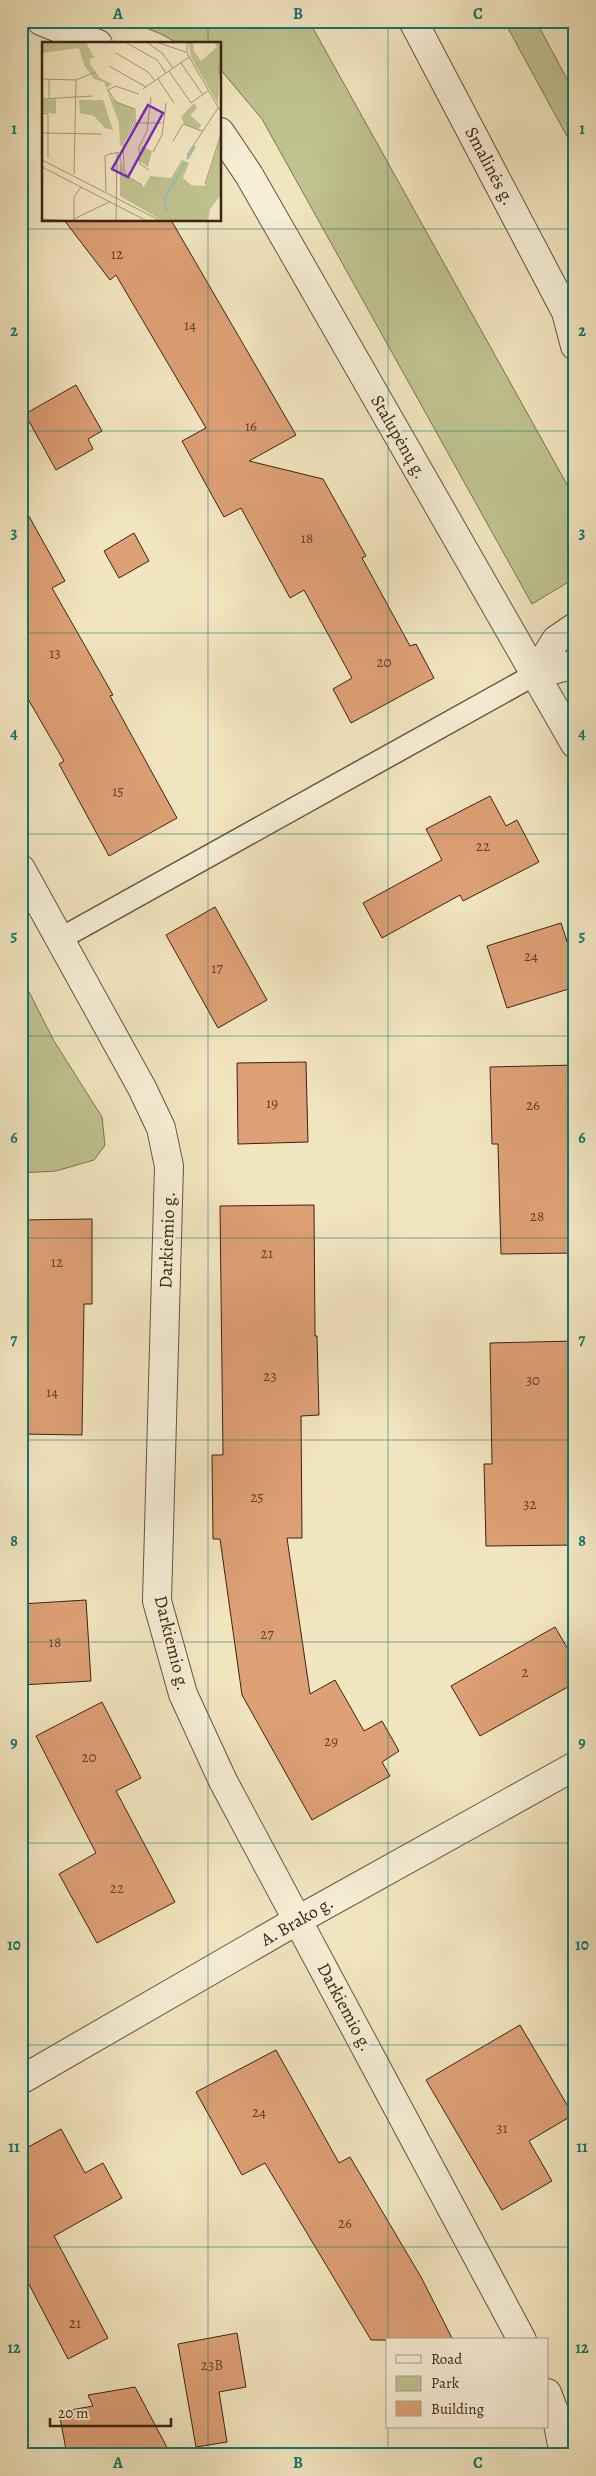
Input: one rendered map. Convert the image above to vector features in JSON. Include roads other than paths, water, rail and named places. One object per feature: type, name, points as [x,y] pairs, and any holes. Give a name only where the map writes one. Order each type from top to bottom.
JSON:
[{"type":"street","points":[[41,21],[93,42]]},
{"type":"street","name":"Smalinės g.","points":[[413,21],[571,316],[575,346]]},
{"type":"street","name":"Stalupėnų g.","points":[[221,133],[250,175],[575,744]]},
{"type":"street","points":[[534,675],[556,640],[575,627]]},
{"type":"street","points":[[534,675],[575,664]]},
{"type":"street","name":"Darkiemio g.","points":[[21,869],[58,940],[142,1088],[161,1128],[169,1166],[158,1601],[183,1694],[223,1781],[521,2338]]},
{"type":"street","name":"A. Brako g.","points":[[21,2080],[298,1920],[575,1766]]},
{"type":"street","points":[[548,2395],[557,2419],[564,2455]]},
{"type":"lane","points":[[58,940],[534,675]]}]
